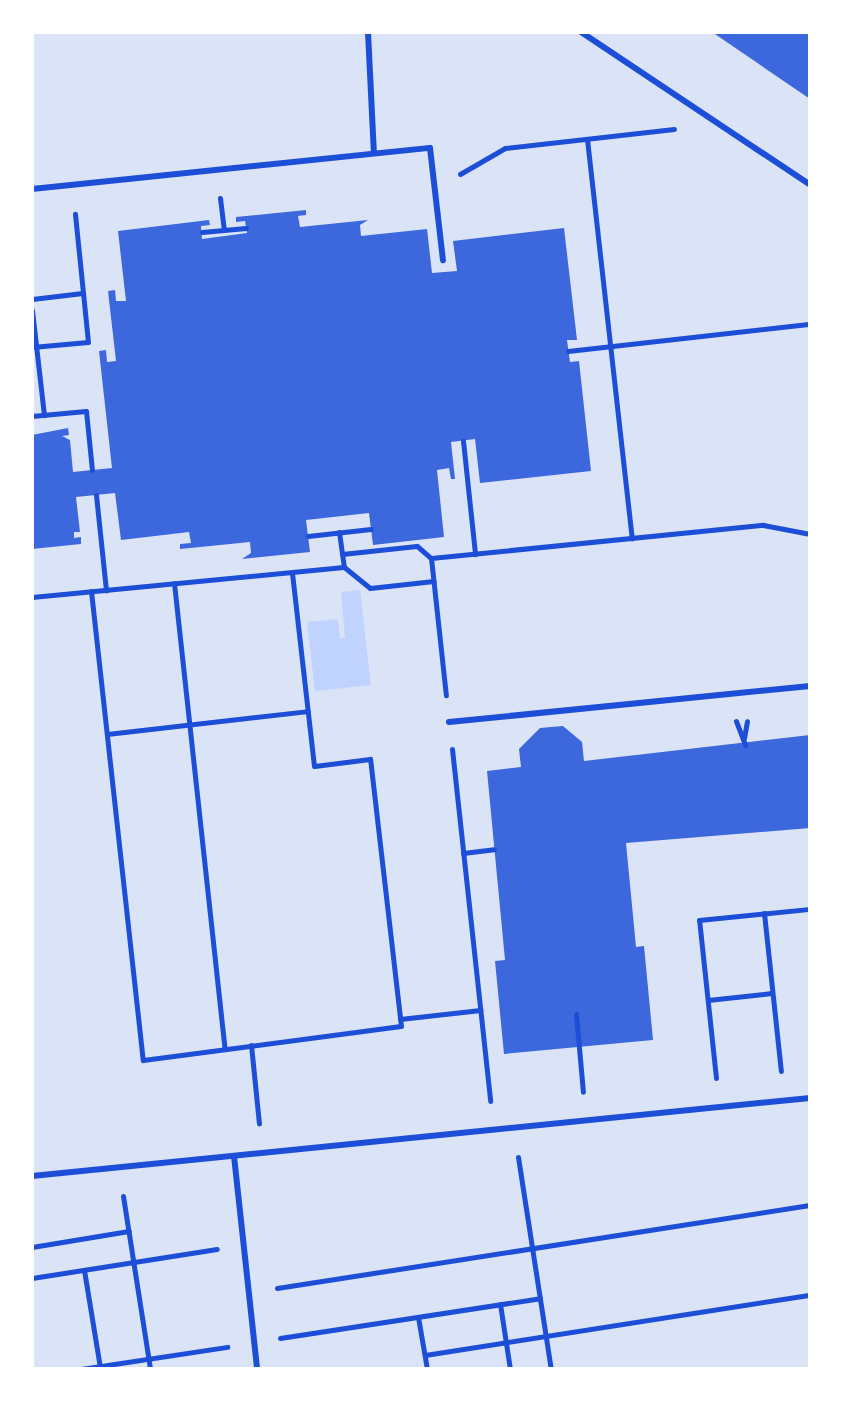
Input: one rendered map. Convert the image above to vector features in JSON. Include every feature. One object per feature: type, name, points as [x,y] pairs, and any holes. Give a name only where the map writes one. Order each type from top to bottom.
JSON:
[{"type":"lane","points":[[368,32],[374,153]]},
{"type":"lane","points":[[581,32],[810,185]]},
{"type":"lane","points":[[32,189],[430,148],[443,260]]},
{"type":"lane","points":[[449,722],[810,686]]},
{"type":"lane","points":[[32,1176],[810,1098]]},
{"type":"lane","points":[[234,1156],[257,1369]]},
{"type":"path","points":[[435,190],[505,148],[719,124]]},
{"type":"path","points":[[587,139],[632,538]]},
{"type":"path","points":[[34,347],[88,342],[71,185]]},
{"type":"path","points":[[220,199],[224,230]]},
{"type":"path","points":[[202,232],[246,228]]},
{"type":"path","points":[[32,299],[83,293]]},
{"type":"path","points":[[32,310],[44,415]]},
{"type":"path","points":[[568,351],[810,324]]},
{"type":"path","points":[[32,416],[86,411],[92,470]]},
{"type":"path","points":[[463,441],[475,554]]},
{"type":"path","points":[[96,495],[106,590]]},
{"type":"path","points":[[431,558],[763,525],[810,534]]},
{"type":"path","points":[[308,536],[371,529]]},
{"type":"path","points":[[339,532],[344,567],[370,588],[434,581]]},
{"type":"path","points":[[342,554],[417,546],[431,558],[493,1129]]},
{"type":"path","points":[[32,597],[344,567]]},
{"type":"path","points":[[91,591],[143,1060],[401,1026],[370,759],[314,766],[292,572]]},
{"type":"path","points":[[174,583],[225,1049]]},
{"type":"path","points":[[107,734],[308,711]]},
{"type":"path","points":[[738,732],[745,742],[747,724]]},
{"type":"path","points":[[463,853],[494,849]]},
{"type":"path","points":[[719,1107],[699,920],[810,909]]},
{"type":"path","points":[[764,913],[783,1101]]},
{"type":"path","points":[[708,1000],[772,993]]},
{"type":"path","points":[[400,1019],[480,1010]]},
{"type":"path","points":[[576,1014],[586,1121]]},
{"type":"path","points":[[251,1045],[262,1153]]},
{"type":"path","points":[[514,1128],[551,1369]]},
{"type":"path","points":[[119,1167],[150,1369]]},
{"type":"path","points":[[249,1293],[810,1205]]},
{"type":"path","points":[[32,1247],[129,1231]]},
{"type":"path","points":[[32,1278],[244,1245]]},
{"type":"path","points":[[84,1270],[100,1368]]},
{"type":"path","points":[[425,1355],[810,1295]]},
{"type":"path","points":[[81,1369],[540,1298]]},
{"type":"path","points":[[500,1304],[510,1369]]},
{"type":"path","points":[[418,1317],[427,1369]]},
{"type":"shaded area","points":[[32,32],[810,32],[810,1369],[32,1369]]},
{"type":"water","points":[[360,590],[371,685],[315,691],[307,622],[338,619],[340,638],[345,638],[341,592]]},
{"type":"building","points":[[712,32],[810,32],[810,99]]},
{"type":"building","points":[[306,210],[306,215],[298,216],[300,227],[368,220],[360,225],[361,236],[427,229],[432,273],[457,271],[453,241],[564,228],[577,340],[567,340],[570,362],[579,361],[591,471],[480,483],[475,439],[451,442],[455,479],[451,479],[449,468],[437,470],[444,537],[373,545],[369,513],[306,520],[310,552],[242,559],[251,553],[250,542],[180,549],[180,544],[191,543],[189,532],[121,540],[115,493],[76,497],[80,532],[74,532],[74,538],[81,537],[81,544],[32,549],[32,435],[68,428],[69,435],[62,436],[70,440],[73,472],[112,468],[99,351],[106,350],[107,362],[116,361],[108,291],[115,290],[116,301],[126,301],[118,231],[209,220],[210,225],[201,226],[202,239],[247,233],[245,221],[236,222],[236,217]]},
{"type":"building","points":[[563,726],[582,742],[584,761],[810,735],[810,828],[626,843],[636,947],[644,946],[653,1040],[504,1054],[495,961],[505,960],[487,771],[521,767],[519,749],[540,728]]}]
